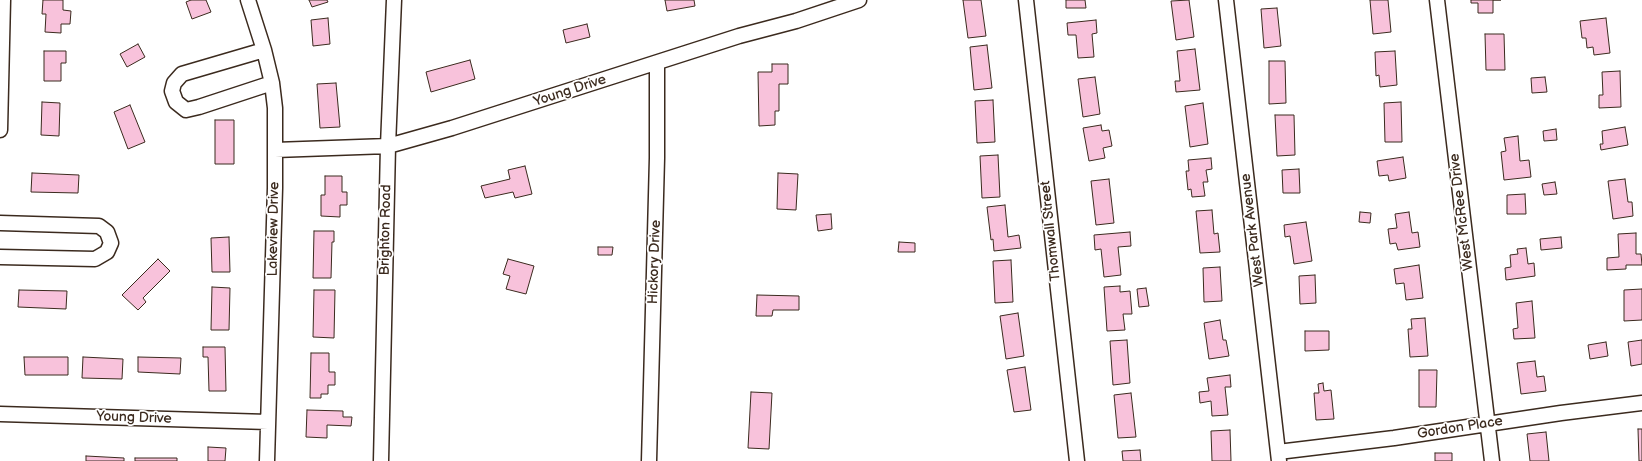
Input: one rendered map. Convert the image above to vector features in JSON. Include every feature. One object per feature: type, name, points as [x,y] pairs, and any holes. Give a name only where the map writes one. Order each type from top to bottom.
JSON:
[{"type":"street","points":[[0,130],[2,0]]},
{"type":"street","name":"Lakeview Drive","points":[[248,0],[264,50],[272,83],[275,108],[267,461]]},
{"type":"street","name":"Brighton Road","points":[[381,461],[388,146],[394,0]]},
{"type":"street","name":"Young Drive","points":[[275,150],[388,146],[452,128],[739,36],[859,0]]},
{"type":"street","name":"Thomwall Street","points":[[1026,0],[1077,461]]},
{"type":"street","name":"West Park Avenue","points":[[1226,0],[1278,456]]},
{"type":"street","name":"West McRee Drive","points":[[1437,0],[1492,461]]},
{"type":"street","points":[[264,50],[182,74],[174,83],[172,91],[176,102],[186,110],[272,83]]},
{"type":"street","name":"Hickory Drive","points":[[649,461],[657,158],[657,63]]},
{"type":"street","points":[[0,224],[99,226],[107,232],[111,243],[107,252],[95,258],[0,256]]},
{"type":"street","name":"Gordon Place","points":[[1278,456],[1488,424],[1642,403]]},
{"type":"street","name":"Young Drive","points":[[0,414],[268,422]]},
{"type":"building","points":[[43,0],[63,0],[63,10],[71,11],[70,24],[61,24],[61,33],[45,32],[46,14],[42,14]]},
{"type":"building","points":[[191,0],[206,0],[211,12],[192,19],[186,2]]},
{"type":"building","points":[[309,0],[327,0],[328,2],[312,7]]},
{"type":"building","points":[[665,0],[694,0],[695,6],[667,11]]},
{"type":"building","points":[[963,0],[981,0],[986,36],[968,38]]},
{"type":"building","points":[[1066,0],[1085,0],[1086,8],[1066,8]]},
{"type":"building","points":[[1189,0],[1194,37],[1176,40],[1171,1]]},
{"type":"building","points":[[1370,0],[1388,0],[1391,32],[1373,34]]},
{"type":"building","points":[[1471,0],[1493,0],[1493,13],[1478,13],[1478,3],[1471,3]]},
{"type":"building","points":[[1277,8],[1281,46],[1264,48],[1261,9]]},
{"type":"building","points":[[328,18],[330,44],[313,46],[311,20]]},
{"type":"building","points":[[1606,18],[1610,53],[1594,55],[1593,47],[1587,48],[1586,38],[1582,38],[1580,21]]},
{"type":"building","points":[[1096,20],[1097,33],[1092,34],[1094,57],[1078,58],[1076,35],[1068,35],[1067,23]]},
{"type":"building","points":[[587,24],[590,37],[566,43],[563,30]]},
{"type":"building","points":[[1485,34],[1504,34],[1505,70],[1486,70]]},
{"type":"building","points":[[138,44],[145,57],[127,67],[120,54]]},
{"type":"building","points":[[987,45],[992,88],[974,90],[970,47]]},
{"type":"building","points":[[1195,49],[1200,90],[1176,92],[1175,81],[1180,81],[1177,51]]},
{"type":"building","points":[[44,51],[66,51],[66,63],[61,63],[61,81],[44,81]]},
{"type":"building","points":[[1395,51],[1397,85],[1380,87],[1379,75],[1376,76],[1375,52]]},
{"type":"building","points":[[470,60],[475,79],[431,92],[426,72]]},
{"type":"building","points":[[1269,61],[1285,61],[1286,103],[1269,104]]},
{"type":"building","points":[[772,64],[788,64],[788,84],[779,84],[779,111],[775,111],[775,125],[759,126],[758,72],[772,72]]},
{"type":"building","points":[[1620,71],[1621,107],[1599,108],[1599,95],[1603,95],[1602,72]]},
{"type":"building","points":[[1095,77],[1100,114],[1083,117],[1078,79]]},
{"type":"building","points":[[1545,77],[1547,92],[1532,93],[1531,78]]},
{"type":"building","points":[[336,83],[340,127],[320,128],[317,84]]},
{"type":"building","points":[[993,100],[995,142],[977,143],[975,101]]},
{"type":"building","points":[[42,102],[60,103],[59,136],[41,135]]},
{"type":"building","points":[[1401,102],[1402,142],[1385,142],[1384,103]]},
{"type":"building","points":[[1203,103],[1208,144],[1190,147],[1185,106]]},
{"type":"building","points":[[130,105],[145,142],[128,149],[114,112]]},
{"type":"building","points":[[1275,115],[1294,115],[1295,155],[1277,156]]},
{"type":"building","points":[[215,120],[234,120],[234,164],[215,164]]},
{"type":"building","points":[[1101,125],[1102,131],[1109,130],[1112,146],[1103,148],[1105,158],[1089,161],[1083,128]]},
{"type":"building","points":[[1625,127],[1628,145],[1601,150],[1600,144],[1603,144],[1602,131]]},
{"type":"building","points":[[1556,129],[1557,140],[1544,141],[1543,131]]},
{"type":"building","points":[[1518,136],[1520,161],[1529,160],[1531,177],[1504,180],[1501,152],[1506,151],[1504,138]]},
{"type":"building","points":[[998,155],[1000,197],[982,198],[980,156]]},
{"type":"building","points":[[1403,157],[1406,178],[1389,181],[1388,175],[1379,176],[1377,161]]},
{"type":"building","points":[[1211,158],[1212,169],[1206,170],[1208,182],[1203,182],[1205,196],[1192,197],[1191,189],[1188,190],[1186,171],[1189,171],[1188,160]]},
{"type":"building","points":[[525,166],[532,194],[515,198],[513,192],[485,198],[481,186],[510,179],[508,170]]},
{"type":"building","points":[[1299,169],[1300,193],[1283,193],[1282,170]]},
{"type":"building","points":[[32,173],[79,175],[78,193],[31,192]]},
{"type":"building","points":[[778,173],[798,174],[796,210],[777,209]]},
{"type":"building","points":[[325,176],[342,176],[342,192],[347,192],[347,205],[340,205],[340,217],[321,216],[321,195],[325,195]]},
{"type":"building","points":[[1109,179],[1114,223],[1096,225],[1091,181]]},
{"type":"building","points":[[1625,179],[1628,202],[1632,202],[1633,216],[1613,219],[1608,181]]},
{"type":"building","points":[[1555,182],[1557,194],[1544,195],[1542,184]]},
{"type":"building","points":[[1525,194],[1526,214],[1507,214],[1507,195]]},
{"type":"building","points":[[1005,205],[1008,237],[1019,235],[1021,248],[994,251],[993,239],[991,240],[987,207]]},
{"type":"building","points":[[1212,210],[1214,234],[1218,233],[1220,252],[1200,253],[1196,211]]},
{"type":"building","points":[[1360,212],[1371,213],[1370,223],[1359,222]]},
{"type":"building","points":[[1409,212],[1412,233],[1418,232],[1420,247],[1398,250],[1396,243],[1390,244],[1388,229],[1397,228],[1395,214]]},
{"type":"building","points":[[831,214],[832,229],[818,231],[816,215]]},
{"type":"building","points":[[1306,222],[1312,261],[1294,264],[1290,236],[1285,237],[1284,225]]},
{"type":"building","points":[[314,231],[334,231],[334,242],[332,242],[331,278],[313,278]]},
{"type":"building","points":[[1130,232],[1131,246],[1118,247],[1121,275],[1104,277],[1101,249],[1095,250],[1094,235]]},
{"type":"building","points":[[1636,233],[1636,254],[1641,254],[1642,265],[1626,265],[1626,269],[1607,270],[1607,258],[1619,257],[1618,234]]},
{"type":"building","points":[[229,237],[230,272],[212,272],[211,238]]},
{"type":"building","points":[[1561,237],[1562,248],[1541,250],[1540,239]]},
{"type":"building","points":[[899,242],[915,243],[915,252],[898,252]]},
{"type":"building","points":[[598,247],[613,247],[612,255],[598,255]]},
{"type":"building","points":[[1526,248],[1528,264],[1534,263],[1535,276],[1506,280],[1505,268],[1511,267],[1510,255],[1518,254],[1517,249]]},
{"type":"building","points":[[158,259],[170,271],[143,298],[146,302],[138,310],[122,295]]},
{"type":"building","points":[[508,259],[534,266],[526,294],[506,289],[510,276],[503,274]]},
{"type":"building","points":[[1011,260],[1013,302],[995,303],[993,261]]},
{"type":"building","points":[[1419,265],[1423,298],[1406,300],[1404,283],[1396,284],[1394,269]]},
{"type":"building","points":[[1220,267],[1222,301],[1204,302],[1203,268]]},
{"type":"building","points":[[1315,275],[1316,303],[1300,304],[1299,276]]},
{"type":"building","points":[[1120,286],[1120,292],[1130,291],[1132,314],[1123,314],[1125,330],[1107,331],[1104,287]]},
{"type":"building","points":[[212,287],[230,288],[229,330],[211,330]]},
{"type":"building","points":[[1146,288],[1149,306],[1139,307],[1137,289]]},
{"type":"building","points":[[1642,289],[1642,320],[1624,321],[1624,290]]},
{"type":"building","points":[[19,290],[67,291],[66,309],[18,307]]},
{"type":"building","points":[[314,290],[335,290],[334,338],[313,337]]},
{"type":"building","points":[[757,295],[799,296],[799,310],[773,310],[772,316],[756,316]]},
{"type":"building","points":[[1532,301],[1535,338],[1514,339],[1513,329],[1518,328],[1516,303]]},
{"type":"building","points":[[1018,313],[1024,356],[1006,359],[1000,316]]},
{"type":"building","points":[[1425,318],[1428,356],[1410,357],[1408,329],[1412,329],[1411,319]]},
{"type":"building","points":[[1220,320],[1223,340],[1226,340],[1229,356],[1209,359],[1204,323]]},
{"type":"building","points":[[1305,331],[1329,331],[1329,350],[1305,351]]},
{"type":"building","points":[[1127,340],[1130,383],[1113,385],[1110,341]]},
{"type":"building","points":[[1642,340],[1642,364],[1631,366],[1628,342]]},
{"type":"building","points":[[1606,342],[1608,356],[1590,359],[1588,345]]},
{"type":"building","points":[[203,347],[225,347],[226,391],[209,391],[208,357],[203,357]]},
{"type":"building","points":[[311,353],[329,353],[329,372],[335,372],[335,385],[328,385],[328,394],[321,394],[321,398],[310,398]]},
{"type":"building","points":[[24,357],[68,357],[68,375],[25,375]]},
{"type":"building","points":[[83,357],[123,359],[122,379],[82,378]]},
{"type":"building","points":[[138,357],[181,358],[180,374],[138,372]]},
{"type":"building","points":[[1535,361],[1537,377],[1544,376],[1546,391],[1521,394],[1517,363]]},
{"type":"building","points":[[1025,367],[1031,410],[1014,412],[1007,370]]},
{"type":"building","points":[[1419,370],[1437,370],[1436,407],[1419,407]]},
{"type":"building","points":[[1230,375],[1231,387],[1225,387],[1228,415],[1212,416],[1211,401],[1200,403],[1199,392],[1209,391],[1207,378]]},
{"type":"building","points":[[1323,383],[1324,391],[1331,390],[1334,419],[1316,420],[1314,393],[1319,393],[1318,384]]},
{"type":"building","points":[[751,392],[772,393],[769,449],[748,448]]},
{"type":"building","points":[[1131,393],[1136,437],[1118,438],[1114,395]]},
{"type":"building","points":[[307,410],[343,411],[343,417],[352,417],[351,426],[327,425],[327,438],[306,437]]},
{"type":"building","points":[[1638,429],[1642,429],[1642,461],[1639,461]]},
{"type":"building","points":[[1230,430],[1231,461],[1212,461],[1211,431]]},
{"type":"building","points":[[1546,432],[1549,461],[1530,461],[1527,434]]},
{"type":"building","points":[[208,447],[226,448],[225,461],[208,461]]},
{"type":"building","points":[[1140,450],[1141,461],[1123,461],[1122,451]]},
{"type":"building","points":[[1435,453],[1452,453],[1452,461],[1435,461]]},
{"type":"building","points":[[86,456],[124,458],[124,461],[86,461]]},
{"type":"building","points":[[135,458],[177,458],[177,461],[135,461]]}]
